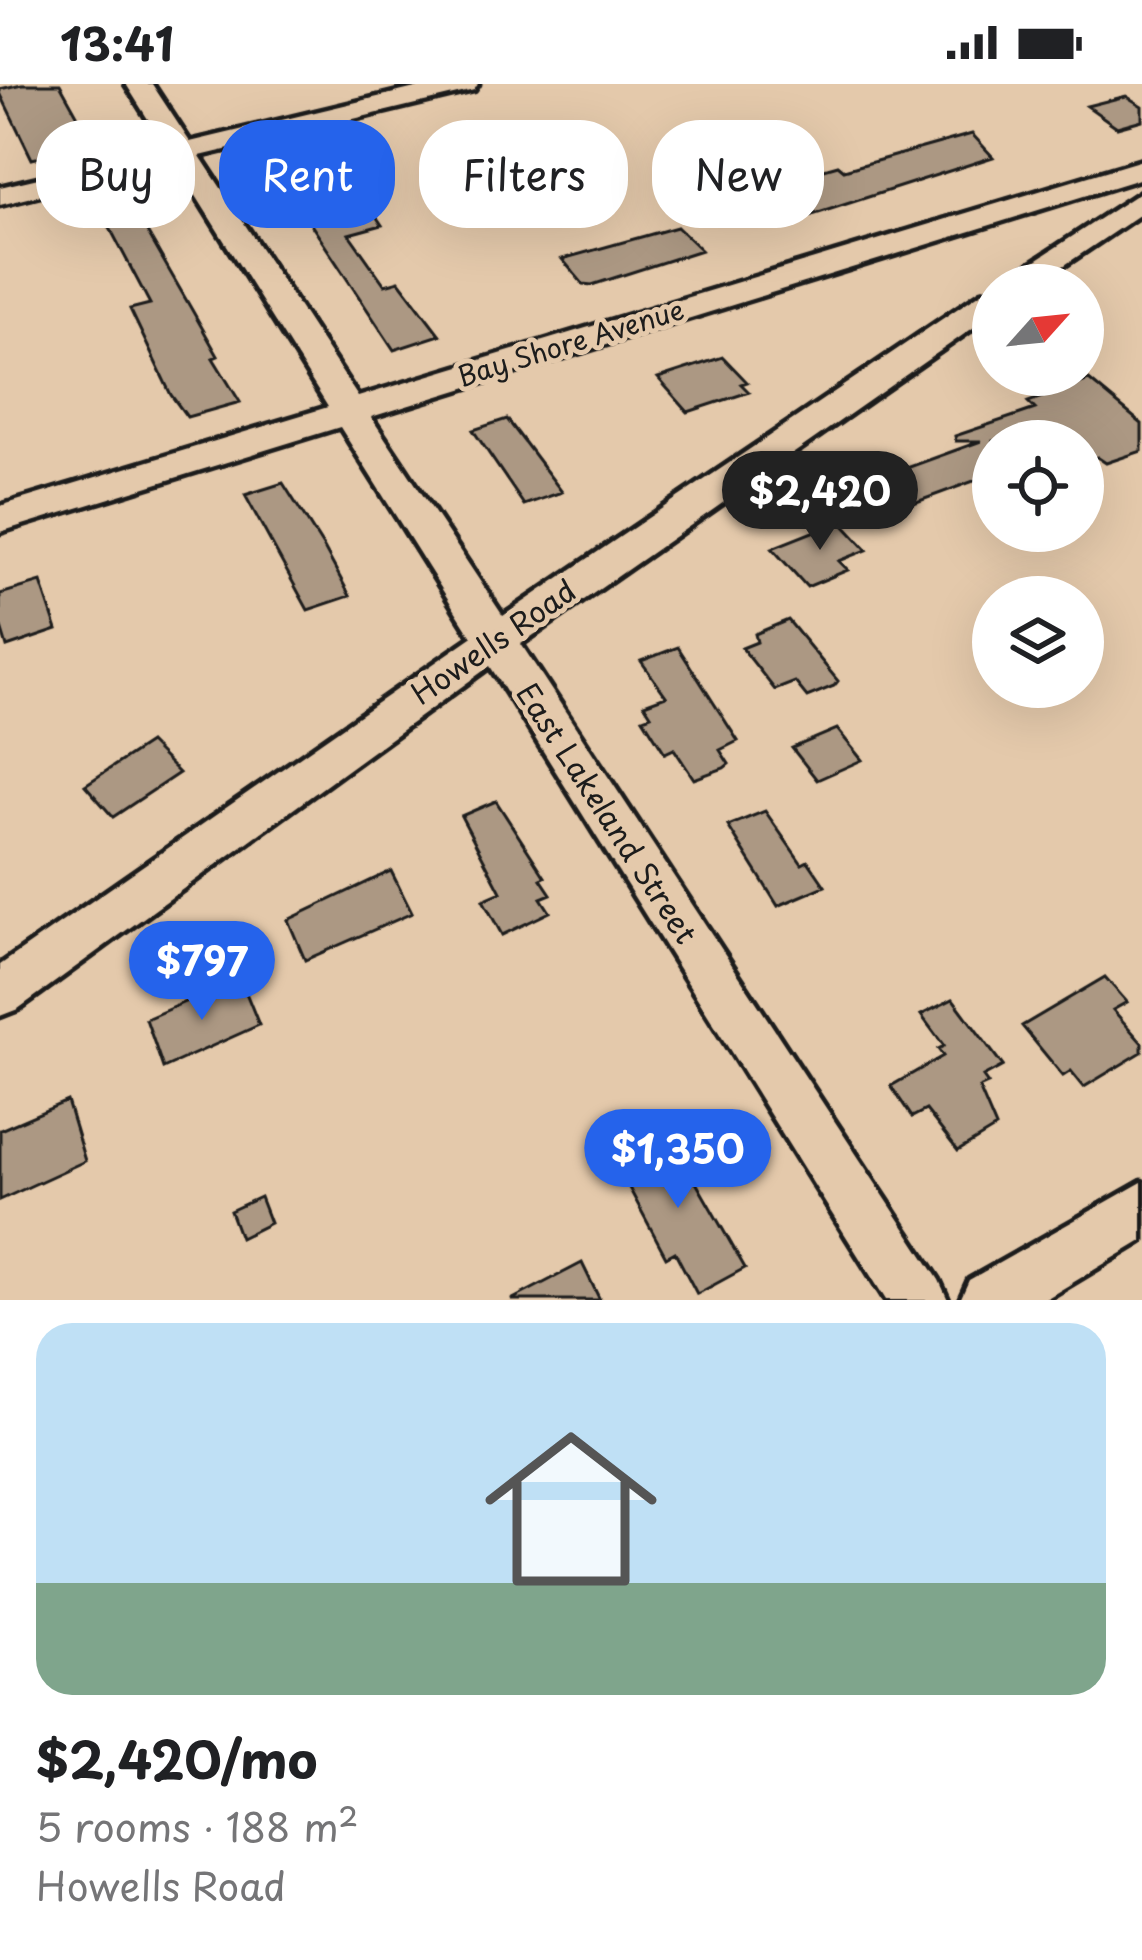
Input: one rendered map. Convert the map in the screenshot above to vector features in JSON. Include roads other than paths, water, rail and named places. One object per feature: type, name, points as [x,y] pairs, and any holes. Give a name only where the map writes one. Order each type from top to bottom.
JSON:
[{"type":"street","name":"East Lakeland Street","points":[[139,84],[161,120]]},
{"type":"street","points":[[195,148],[465,84]]},
{"type":"street","name":"Bay Shore Avenue","points":[[0,519],[1142,169]]},
{"type":"street","name":"East Lakeland Street","points":[[195,175],[919,1300]]},
{"type":"street","points":[[0,196],[36,187]]},
{"type":"street","points":[[1046,264],[1142,200]]},
{"type":"street","name":"Howells Road","points":[[0,993],[494,643],[972,313]]},
{"type":"street","points":[[989,1300],[1142,1210]]}]
